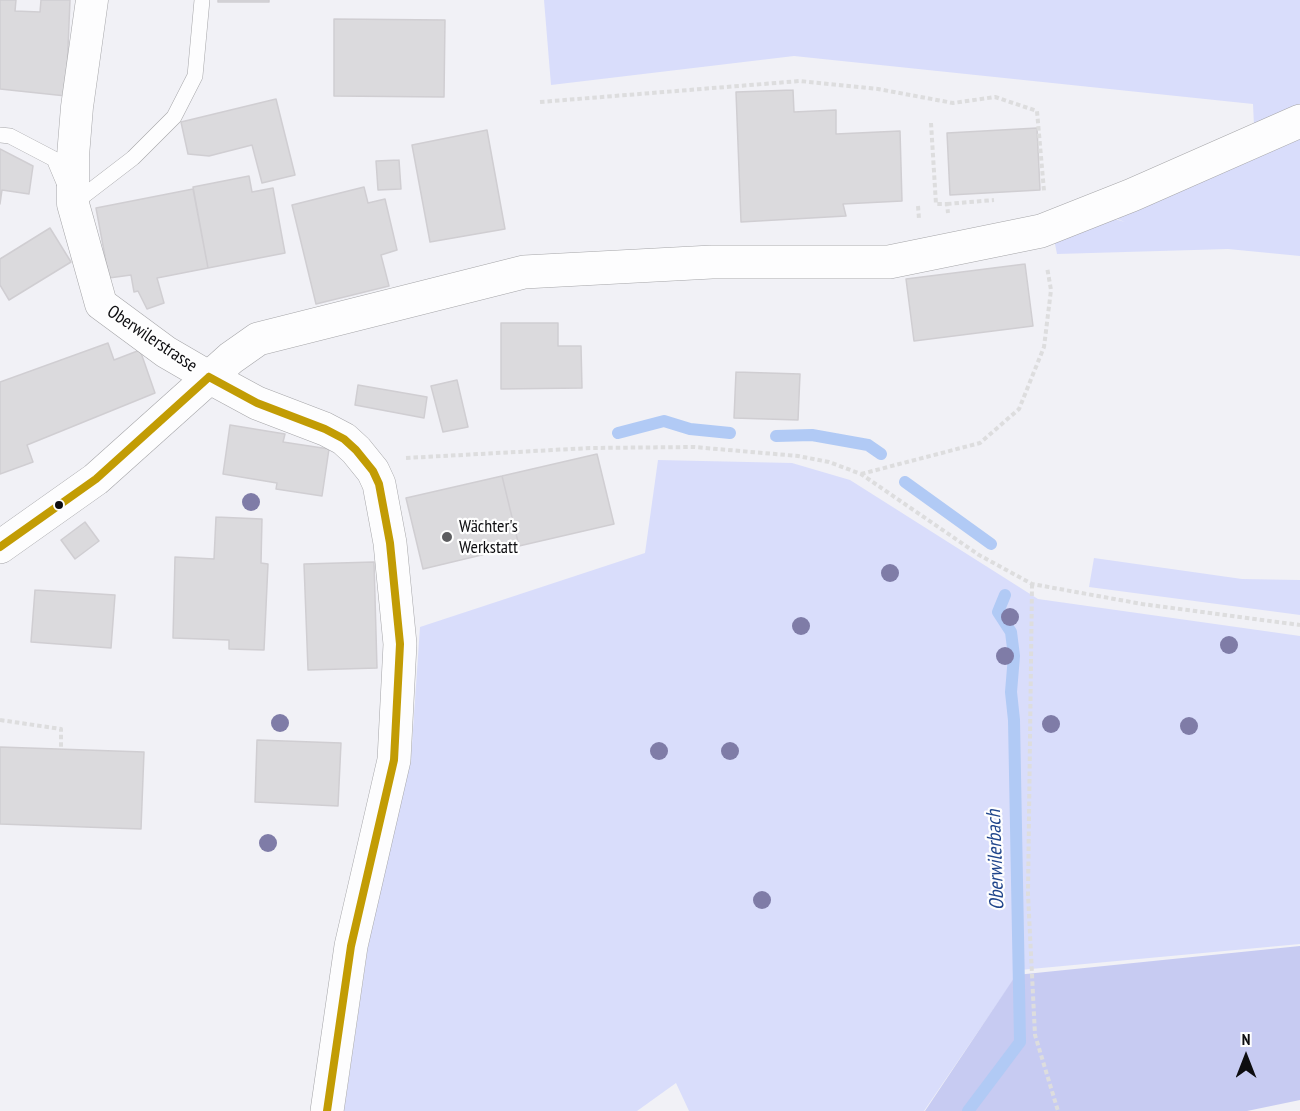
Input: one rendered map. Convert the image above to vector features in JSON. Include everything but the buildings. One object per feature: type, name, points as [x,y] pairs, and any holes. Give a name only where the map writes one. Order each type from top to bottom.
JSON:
[{"type":"street","name":"Oberwilerstrasse","points":[[92,0],[77,106],[73,156],[73,204],[101,304],[166,352],[208,377],[257,403],[325,429],[344,439],[367,463],[379,484],[390,543],[400,644],[394,760],[344,987],[327,1111]]},
{"type":"street","points":[[0,547],[96,479],[208,377],[258,339],[524,272],[712,262],[889,262],[951,250],[1041,231],[1132,195],[1300,121]]},
{"type":"lane","points":[[0,135],[10,136],[54,159],[73,204],[133,158],[174,117],[195,76],[202,0]]},
{"type":"path","points":[[540,102],[800,81],[878,89],[953,103],[994,97],[1037,111],[1044,197]]},
{"type":"path","points":[[932,123],[936,204],[1001,200]]},
{"type":"path","points":[[947,204],[951,250]]},
{"type":"path","points":[[861,474],[981,443],[1019,408],[1044,347],[1052,290],[1041,231]]},
{"type":"path","points":[[367,463],[463,454],[694,447],[798,456],[830,462],[861,474],[979,555],[1032,584],[1142,604],[1300,624]]},
{"type":"path","points":[[1032,584],[1028,894],[1035,1035],[1058,1111]]},
{"type":"path","points":[[0,720],[62,729],[61,749]]},
{"type":"shaded area","points":[[544,0],[1300,0],[1300,106],[1254,126],[1253,104],[794,56],[551,85]]},
{"type":"shaded area","points":[[1300,132],[1300,256],[1228,249],[1057,254],[1054,239],[1111,218],[1125,222],[1110,216]]},
{"type":"shaded area","points":[[658,460],[792,463],[850,480],[1038,599],[1300,636],[1300,944],[1020,970],[924,1111],[689,1111],[676,1083],[637,1111],[344,1111],[372,919],[411,759],[420,627],[645,553]]},
{"type":"shaded area","points":[[1094,558],[1242,579],[1300,580],[1300,615],[1089,587]]},
{"type":"shaded area","points":[[1300,946],[1300,1100],[1247,1111],[925,1111],[1016,975]]},
{"type":"waterway","name":"Oberwilerbach","points":[[618,433],[664,421],[690,429],[730,433]]},
{"type":"waterway","name":"Oberwilerbach","points":[[776,436],[812,435],[868,445],[881,454]]},
{"type":"waterway","name":"Oberwilerbach","points":[[905,482],[991,544]]},
{"type":"waterway","name":"Oberwilerbach","points":[[968,1111],[1020,1042],[1014,720],[1011,692],[1014,656],[1011,632],[998,612],[1005,595]]},
{"type":"transit line","points":[[209,377],[257,403],[325,429],[344,439],[356,450],[373,471],[379,484],[390,543],[400,644],[394,760],[351,946],[327,1111]]},
{"type":"transit line","points":[[0,547],[96,479],[209,377]]},
{"type":"place","name":"Wächter's Werkstatt","points":[[447,537]]}]
